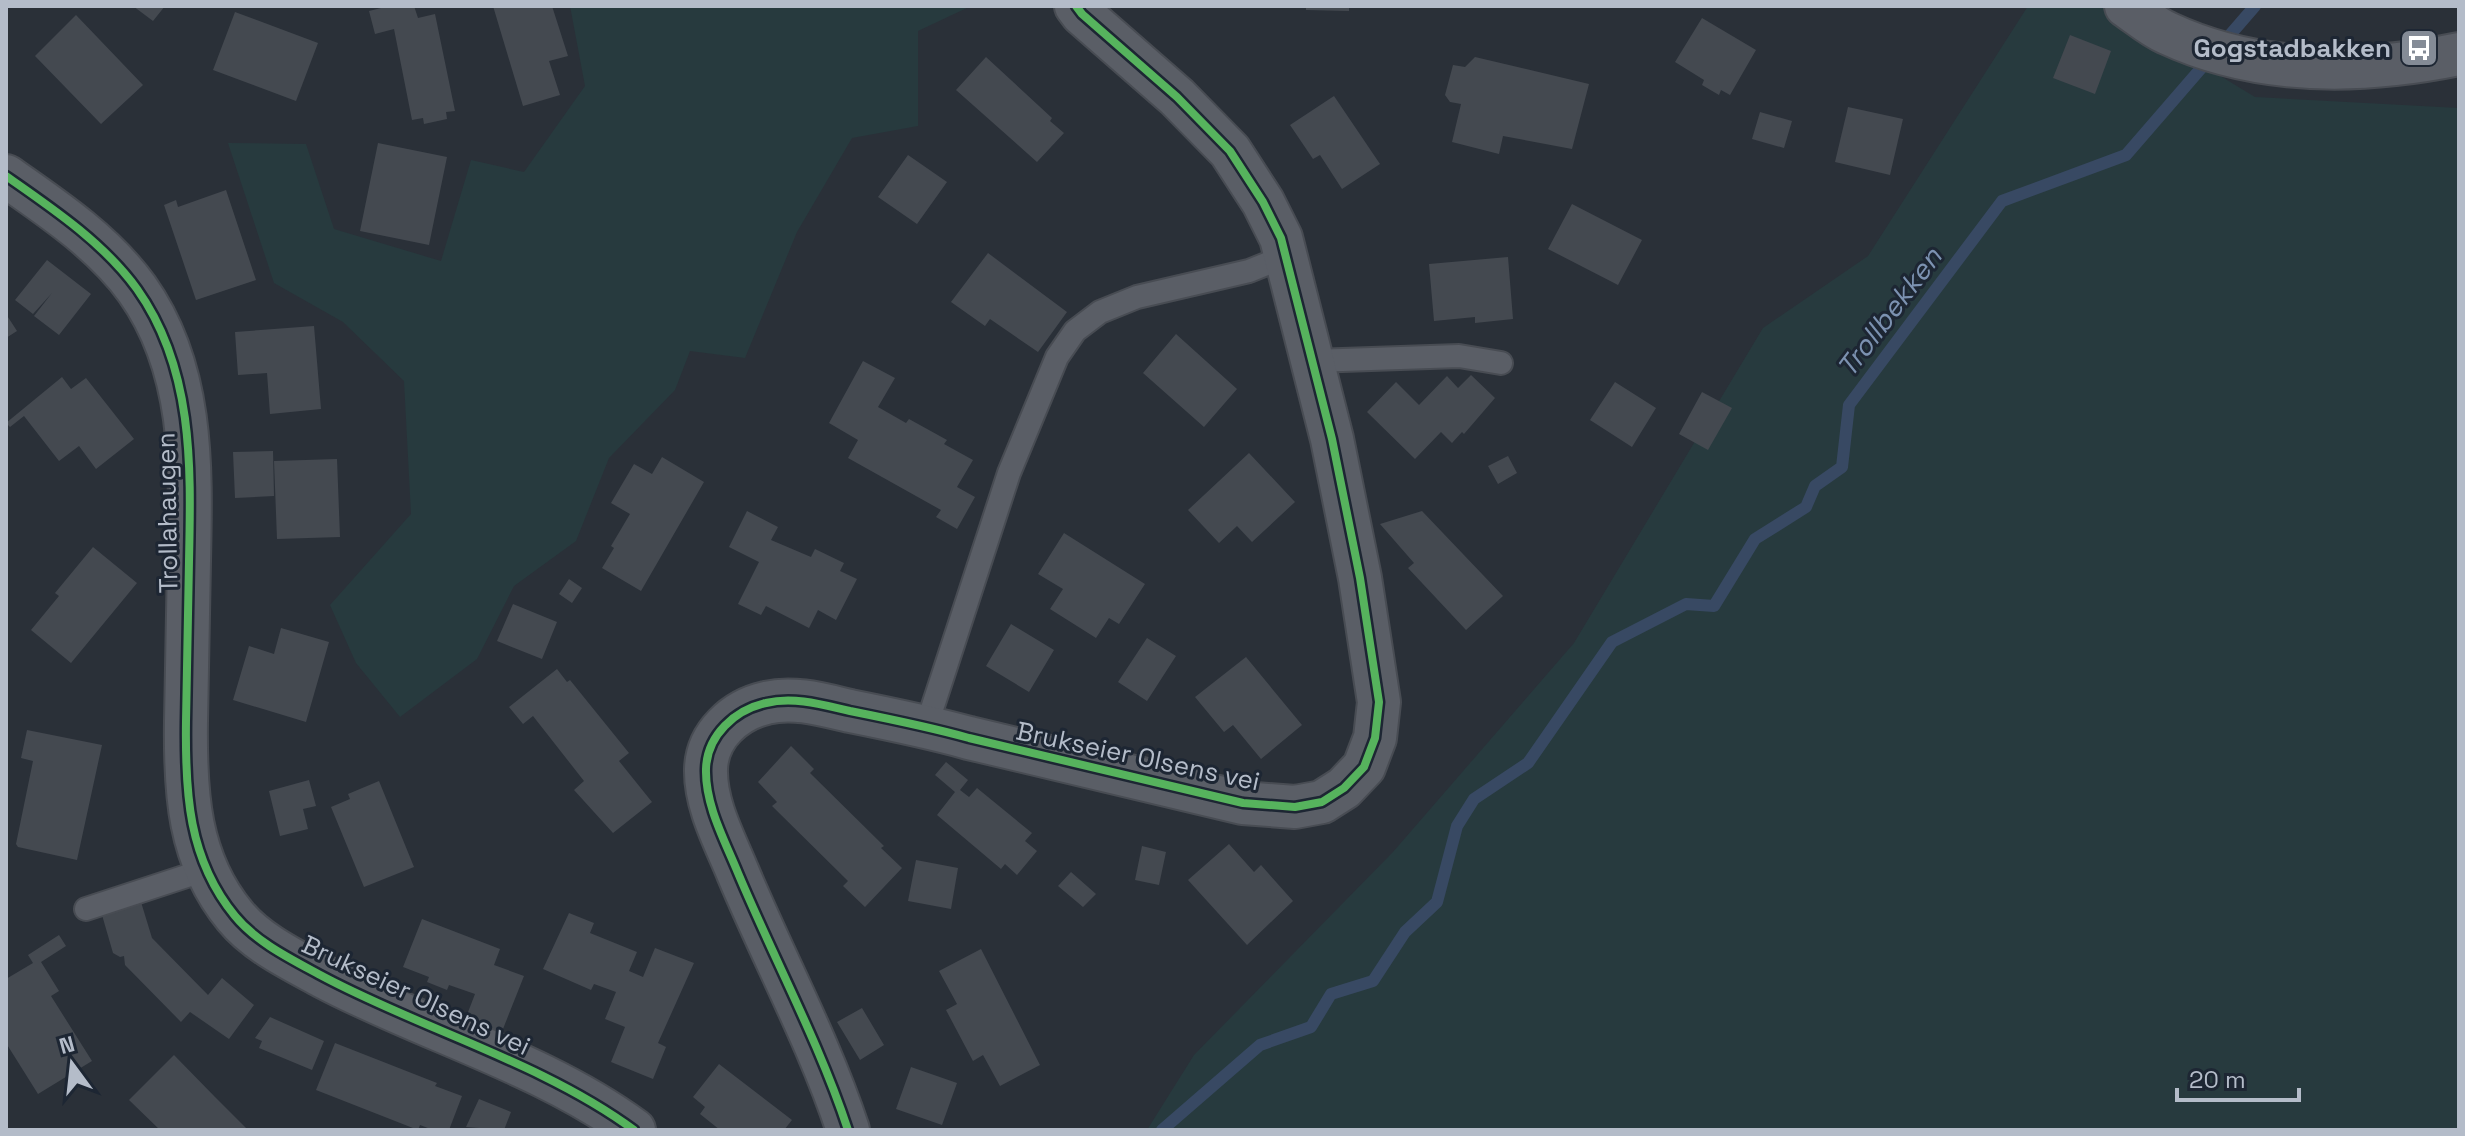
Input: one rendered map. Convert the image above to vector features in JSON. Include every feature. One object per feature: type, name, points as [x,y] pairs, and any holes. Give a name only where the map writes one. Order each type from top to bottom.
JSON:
[{"type":"street","name":"Brukseier Olsens vei","points":[[848,1130],[835,1091],[761,929],[717,821],[707,786],[708,753],[725,724],[737,714],[767,702],[803,701],[929,727],[1243,803],[1295,807],[1322,802],[1344,788],[1364,767],[1375,738],[1379,702],[1360,578],[1313,361],[1281,238],[1263,202],[1230,151],[1197,115],[1076,6]]},
{"type":"street","points":[[2149,16],[2207,48],[2285,66],[2339,70],[2411,64],[2459,54]]},
{"type":"street","name":"Trollahaugen","points":[[6,176],[45,203],[106,254],[136,288],[172,358],[190,446],[186,743],[188,794],[195,842],[205,870]]},
{"type":"street","name":"Brukseier Olsens vei","points":[[205,870],[243,925],[281,953],[349,990],[548,1080],[620,1119],[634,1130]]},
{"type":"lane","points":[[929,727],[931,712],[1009,473],[1057,357],[1075,331],[1100,312],[1137,297],[1249,271],[1286,256]]},
{"type":"lane","points":[[1313,361],[1459,356],[1501,363]]},
{"type":"lane","points":[[86,909],[205,870]]},
{"type":"green space","points":[[570,6],[971,6],[918,31],[918,126],[852,138],[797,232],[745,358],[690,351],[675,390],[609,458],[576,541],[514,586],[477,659],[400,717],[356,663],[330,605],[411,514],[404,381],[343,322],[274,283],[228,143],[306,144],[334,229],[441,261],[471,160],[524,172],[585,86]]},
{"type":"green space","points":[[2028,6],[2105,6],[2255,97],[2459,108],[2459,1130],[1147,1130],[1194,1055],[1393,852],[1574,643],[1763,328],[1868,256]]},
{"type":"building","points":[[133,6],[165,6],[153,21]]},
{"type":"building","points":[[389,6],[414,6],[418,18],[435,14],[455,111],[446,112],[447,119],[424,124],[423,118],[412,120],[394,29],[375,34],[369,11]]},
{"type":"building","points":[[493,6],[552,6],[568,56],[549,61],[560,95],[523,106]]},
{"type":"building","points":[[1306,6],[1349,6],[1349,11],[1306,10]]},
{"type":"building","points":[[235,12],[318,43],[296,101],[213,70]]},
{"type":"building","points":[[76,15],[143,85],[101,124],[35,56]]},
{"type":"building","points":[[1702,18],[1756,50],[1730,95],[1721,90],[1719,95],[1702,85],[1704,80],[1675,62]]},
{"type":"building","points":[[2070,35],[2111,51],[2095,94],[2053,78]]},
{"type":"building","points":[[986,57],[1064,133],[1037,162],[956,90]]},
{"type":"building","points":[[1475,57],[1589,84],[1572,149],[1503,136],[1499,154],[1452,142],[1461,104],[1450,102],[1445,95],[1453,65],[1465,67]]},
{"type":"building","points":[[1334,96],[1380,164],[1342,189],[1320,155],[1313,159],[1290,125]]},
{"type":"building","points":[[1848,107],[1903,119],[1890,175],[1835,162]]},
{"type":"building","points":[[1760,112],[1792,121],[1784,148],[1752,139]]},
{"type":"building","points":[[378,143],[447,157],[429,245],[360,231]]},
{"type":"building","points":[[908,155],[947,182],[917,224],[878,197]]},
{"type":"building","points":[[226,190],[256,280],[196,300],[164,205],[176,200],[178,207]]},
{"type":"building","points":[[1572,204],[1642,240],[1618,285],[1548,249]]},
{"type":"building","points":[[988,253],[1067,312],[1038,352],[990,319],[985,326],[951,302]]},
{"type":"building","points":[[1508,257],[1513,319],[1475,323],[1475,317],[1434,321],[1429,264]]},
{"type":"building","points":[[47,260],[91,294],[59,335],[34,316],[52,293],[33,314],[15,300]]},
{"type":"building","points":[[6,314],[17,331],[6,338]]},
{"type":"building","points":[[314,326],[321,409],[270,414],[267,373],[238,375],[235,332]]},
{"type":"building","points":[[1176,334],[1237,389],[1204,427],[1143,373]]},
{"type":"building","points":[[863,361],[895,378],[878,407],[906,423],[909,419],[947,440],[944,444],[973,460],[957,487],[975,497],[957,529],[936,517],[941,510],[848,458],[858,440],[829,423]]},
{"type":"building","points":[[1471,375],[1495,398],[1464,434],[1462,432],[1452,443],[1441,432],[1415,459],[1367,412],[1396,382],[1419,405],[1447,376],[1458,388]]},
{"type":"building","points":[[62,377],[71,389],[86,378],[134,439],[96,469],[79,446],[59,461],[24,416],[10,427],[6,423]]},
{"type":"building","points":[[1615,382],[1656,408],[1632,447],[1590,420]]},
{"type":"building","points":[[1702,392],[1732,408],[1708,450],[1679,434]]},
{"type":"building","points":[[273,451],[274,496],[235,498],[233,452]]},
{"type":"building","points":[[1249,453],[1295,502],[1252,542],[1237,526],[1219,543],[1188,510]]},
{"type":"building","points":[[1508,456],[1517,473],[1498,484],[1488,466]]},
{"type":"building","points":[[662,457],[704,482],[641,591],[602,568],[630,514],[611,503],[634,464],[652,474]]},
{"type":"building","points":[[337,459],[340,537],[277,539],[274,461]]},
{"type":"building","points":[[747,511],[778,527],[771,540],[811,557],[815,549],[844,563],[840,571],[857,579],[836,620],[818,610],[809,628],[766,606],[761,615],[738,604],[759,562],[729,547]]},
{"type":"building","points":[[1422,511],[1503,596],[1466,630],[1408,568],[1414,563],[1380,524]]},
{"type":"building","points":[[1064,533],[1145,584],[1119,624],[1109,618],[1096,638],[1050,609],[1063,589],[1038,574]]},
{"type":"building","points":[[93,547],[137,583],[71,663],[31,630],[59,596],[55,593]]},
{"type":"building","points":[[569,579],[582,588],[572,603],[559,594]]},
{"type":"building","points":[[513,604],[557,622],[542,659],[497,641]]},
{"type":"building","points":[[1011,624],[1054,650],[1029,692],[986,666]]},
{"type":"building","points":[[281,628],[329,642],[306,722],[233,700],[249,646],[274,654]]},
{"type":"building","points":[[1147,638],[1176,656],[1147,701],[1118,682]]},
{"type":"building","points":[[1246,657],[1302,725],[1261,759],[1233,725],[1224,732],[1195,697]]},
{"type":"building","points":[[557,669],[567,682],[570,680],[629,753],[619,761],[652,802],[613,833],[574,790],[584,781],[533,716],[523,724],[509,707]]},
{"type":"building","points":[[27,730],[102,745],[77,860],[16,844],[33,761],[21,758]]},
{"type":"building","points":[[791,746],[814,769],[810,773],[902,868],[865,907],[843,886],[848,881],[772,806],[777,802],[758,782]]},
{"type":"building","points":[[946,762],[968,780],[960,790],[969,797],[977,788],[1032,833],[1025,841],[1037,851],[1017,875],[1005,864],[1001,869],[937,815],[955,792],[935,775]]},
{"type":"building","points":[[309,780],[316,806],[303,809],[308,829],[280,836],[269,791]]},
{"type":"building","points":[[379,781],[414,867],[364,887],[331,807],[350,799],[348,794]]},
{"type":"building","points":[[1229,844],[1254,872],[1261,865],[1293,901],[1247,945],[1188,880]]},
{"type":"building","points":[[1142,846],[1166,852],[1159,885],[1135,880]]},
{"type":"building","points":[[916,860],[958,868],[951,909],[908,901]]},
{"type":"building","points":[[1071,872],[1096,894],[1083,907],[1058,886]]},
{"type":"building","points":[[141,902],[152,938],[208,995],[222,978],[254,1005],[229,1039],[190,1012],[181,1022],[125,965],[124,956],[113,953],[102,915]]},
{"type":"building","points":[[569,913],[594,923],[590,933],[637,952],[629,971],[643,977],[655,948],[694,963],[658,1043],[666,1047],[653,1079],[611,1062],[625,1027],[605,1019],[616,992],[594,984],[591,990],[543,969]]},
{"type":"building","points":[[422,919],[500,949],[494,965],[524,976],[501,1034],[465,1020],[475,994],[449,985],[447,990],[427,982],[429,977],[403,967]]},
{"type":"building","points":[[59,935],[66,946],[41,962],[59,991],[51,996],[92,1061],[38,1094],[6,1043],[6,979],[33,963],[28,955]]},
{"type":"building","points":[[981,949],[1040,1065],[1000,1086],[983,1055],[973,1061],[946,1010],[957,1004],[939,971]]},
{"type":"building","points":[[862,1008],[884,1045],[860,1060],[837,1022]]},
{"type":"building","points":[[270,1017],[324,1041],[312,1070],[259,1048],[262,1041],[255,1038]]},
{"type":"building","points":[[335,1043],[462,1096],[449,1130],[433,1130],[420,1125],[418,1130],[316,1090]]},
{"type":"building","points":[[174,1055],[248,1130],[160,1130],[129,1100]]},
{"type":"building","points":[[719,1064],[792,1120],[784,1130],[720,1130],[700,1114],[705,1107],[693,1097]]},
{"type":"building","points":[[911,1067],[957,1083],[942,1125],[896,1109]]},
{"type":"building","points":[[479,1099],[511,1112],[504,1130],[466,1127]]},
{"type":"waterway","name":"Trollbekken","points":[[1162,1130],[1260,1045],[1311,1027],[1331,994],[1373,981],[1405,932],[1437,902],[1457,826],[1474,799],[1528,763],[1612,642],[1686,604],[1714,606],[1755,539],[1806,507],[1815,486],[1842,467],[1849,405],[2002,201],[2126,155],[2255,6]]},
{"type":"cycle path","points":[[848,1130],[824,1065],[712,809],[707,782],[708,757],[717,735],[734,718],[766,703],[787,700],[809,702],[1243,803],[1295,807],[1322,802],[1344,788],[1364,767],[1375,738],[1379,702],[1360,578],[1332,439],[1281,238],[1263,202],[1230,151],[1177,97],[1076,6]]},
{"type":"cycle path","points":[[6,176],[76,227],[124,272],[156,320],[179,385],[190,490],[186,747],[189,799],[199,848],[219,894],[244,926],[288,957],[362,996],[561,1085],[634,1130]]},
{"type":"place","name":"Gogstadbakken","points":[[2419,48]]}]
